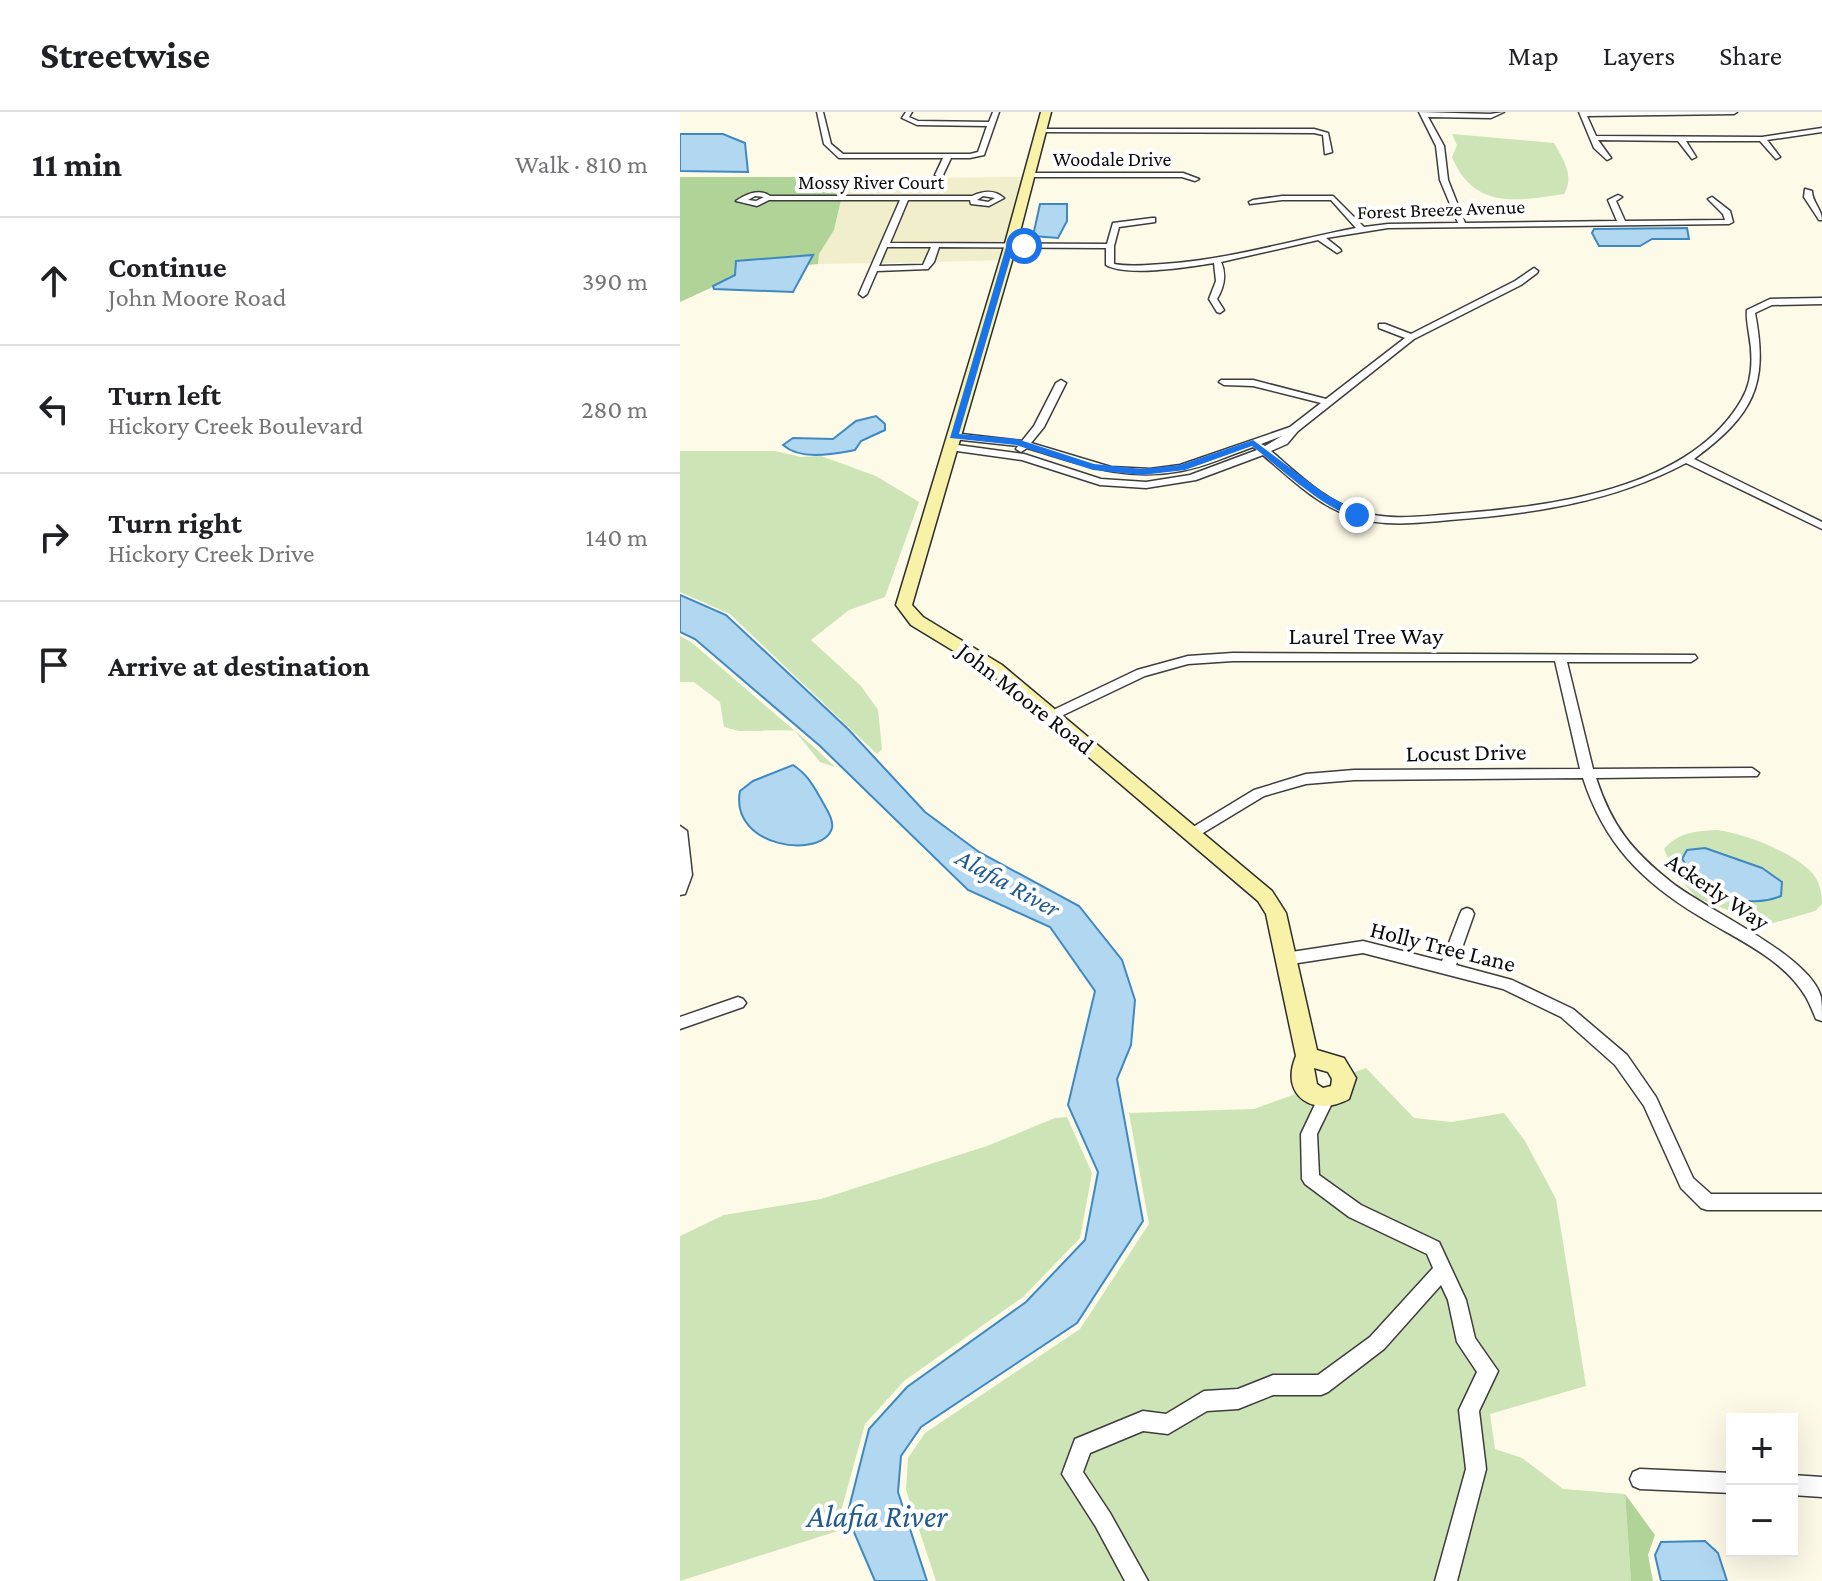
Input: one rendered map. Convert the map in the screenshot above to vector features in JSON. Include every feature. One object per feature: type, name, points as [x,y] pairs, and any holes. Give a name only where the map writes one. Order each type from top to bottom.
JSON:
[{"type":"street","points":[[820,112],[827,145],[831,152],[842,156],[981,153],[996,112]]},
{"type":"street","points":[[909,112],[905,118],[917,123],[992,124]]},
{"type":"street","name":"John Moore Road","points":[[1046,112],[1011,245],[905,599],[906,610],[917,621],[987,662],[1270,901],[1276,913],[1307,1056],[1301,1074],[1304,1085],[1317,1097],[1326,1099]]},
{"type":"street","points":[[1423,113],[1482,116],[1501,112]]},
{"type":"street","points":[[1607,158],[1582,113],[1734,112]]},
{"type":"street","points":[[1423,113],[1433,127],[1440,146],[1444,180],[1462,224]]},
{"type":"street","points":[[1594,138],[1762,139],[1822,130]]},
{"type":"street","points":[[1041,131],[1314,131],[1326,134],[1328,152]]},
{"type":"street","points":[[1681,139],[1692,157]]},
{"type":"street","points":[[1762,139],[1776,157]]},
{"type":"street","points":[[939,175],[948,156]]},
{"type":"street","name":"Woodale Drive","points":[[1029,175],[1183,175],[1195,179]]},
{"type":"street","points":[[1808,191],[1808,197],[1821,215]]},
{"type":"street","points":[[1618,197],[1612,200],[1622,224]]},
{"type":"street","name":"Mossy River Court","points":[[768,198],[973,198]]},
{"type":"street","points":[[863,294],[905,198]]},
{"type":"street","points":[[1253,202],[1282,198],[1333,198],[1361,228]]},
{"type":"street","name":"Forest Breeze Avenue","points":[[1110,246],[1108,261],[1114,267],[1166,267],[1217,262],[1361,228],[1729,222],[1727,213],[1712,199]]},
{"type":"street","points":[[885,245],[1110,246],[1116,225],[1152,220]]},
{"type":"street","points":[[1320,238],[1337,251]]},
{"type":"street","points":[[874,269],[925,267],[936,245]]},
{"type":"street","points":[[1217,262],[1220,267],[1219,291],[1213,299],[1220,310]]},
{"type":"street","points":[[952,442],[1016,455],[1089,480],[1146,485],[1192,478],[1265,452],[1283,442],[1294,429],[1411,337],[1518,283],[1534,271]]},
{"type":"street","points":[[1253,442],[1322,496],[1357,515],[1396,520],[1490,515],[1573,502],[1646,478],[1686,459],[1714,439],[1746,399],[1757,373],[1757,351],[1750,312],[1770,302],[1822,301]]},
{"type":"street","points":[[1382,326],[1411,337]]},
{"type":"street","points":[[1224,382],[1253,383],[1327,402]]},
{"type":"street","points":[[1016,455],[1039,427],[1061,383]]},
{"type":"street","points":[[952,442],[1025,444],[1093,467],[1142,472],[1182,468],[1294,429]]},
{"type":"street","points":[[1686,459],[1822,526]]},
{"type":"street","name":"Laurel Tree Way","points":[[1053,715],[1141,673],[1188,660],[1233,657],[1691,658]]},
{"type":"street","name":"Ackerly Way","points":[[1560,658],[1598,805],[1613,832],[1641,864],[1683,899],[1788,963],[1818,1002],[1822,1015]]},
{"type":"street","name":"Locust Drive","points":[[1193,833],[1259,793],[1306,779],[1354,775],[1752,773]]},
{"type":"street","points":[[680,831],[685,875],[680,890]]},
{"type":"street","points":[[1447,968],[1467,914]]},
{"type":"street","name":"Holly Tree Lane","points":[[1285,959],[1363,947],[1507,984],[1567,1013],[1621,1060],[1650,1102],[1687,1183],[1707,1202],[1822,1202]]},
{"type":"street","points":[[680,1023],[738,1003]]},
{"type":"street","points":[[1326,1099],[1309,1134],[1311,1179],[1355,1211],[1433,1248],[1457,1300],[1466,1342],[1488,1371],[1469,1410],[1476,1469],[1446,1581]]},
{"type":"street","points":[[1137,1581],[1103,1520],[1072,1474],[1082,1446],[1143,1421],[1168,1424],[1204,1401],[1238,1399],[1273,1385],[1321,1385],[1377,1343],[1442,1271]]},
{"type":"street","points":[[1640,1479],[1726,1483]]},
{"type":"street","points":[[1798,1485],[1822,1487]]},
{"type":"shaded area","points":[[1025,177],[1008,241],[889,244],[908,200],[969,200],[974,204],[989,205],[1002,200],[1002,196],[996,193],[971,197],[842,197],[842,188],[852,179]]},
{"type":"shaded area","points":[[841,200],[901,200],[874,263],[818,264],[819,254],[834,230]]},
{"type":"shaded area","points":[[888,247],[932,247],[927,262],[881,263]]},
{"type":"shaded area","points":[[939,247],[1006,249],[1003,260],[934,262]]},
{"type":"green space","points":[[1452,134],[1554,143],[1568,174],[1564,194],[1514,199],[1485,194],[1461,174],[1452,157],[1457,145]]},
{"type":"green space","points":[[680,177],[852,179],[842,188],[842,197],[772,197],[760,192],[739,197],[738,203],[751,206],[771,200],[841,200],[834,230],[819,254],[818,264],[730,276],[680,302]]},
{"type":"green space","points":[[680,451],[775,451],[801,457],[821,456],[876,476],[919,502],[885,597],[849,610],[811,640],[861,686],[878,710],[882,749],[877,754],[730,614],[680,592]]},
{"type":"green space","points":[[680,636],[794,730],[739,731],[724,727],[720,702],[694,682],[680,682]]},
{"type":"green space","points":[[794,731],[816,749],[835,767],[820,762]]},
{"type":"green space","points":[[1717,830],[1754,840],[1805,866],[1820,888],[1822,904],[1815,911],[1770,924],[1697,898],[1675,874],[1664,849],[1682,836]],"holes":[[[1705,848],[1762,868],[1768,901],[1733,898]]]},
{"type":"green space","points":[[1366,1068],[1414,1118],[1452,1122],[1504,1113],[1525,1141],[1556,1199],[1586,1386],[1490,1414],[1495,1449],[1522,1458],[1563,1489],[1625,1494],[1631,1581],[936,1581],[906,1490],[908,1458],[925,1433],[1080,1329],[1149,1224],[1129,1113],[1254,1109],[1301,1092],[1313,1102],[1349,1074]]},
{"type":"green space","points":[[1067,1117],[1092,1173],[1080,1238],[1023,1297],[904,1381],[865,1424],[840,1515],[844,1529],[680,1581],[680,1236],[724,1215],[821,1199],[987,1146],[1055,1118]]},
{"type":"green space","points":[[1625,1494],[1655,1535],[1648,1555],[1653,1581],[1631,1581]]},
{"type":"water","points":[[680,134],[723,134],[745,143],[748,172],[680,171]]},
{"type":"water","points":[[1040,204],[1067,204],[1067,221],[1058,238],[1033,236]]},
{"type":"water","points":[[1687,228],[1689,239],[1652,239],[1640,246],[1599,246],[1592,233],[1594,229]]},
{"type":"water","points":[[813,255],[793,292],[714,289],[713,286],[735,275],[736,261]]},
{"type":"water","points":[[876,416],[885,424],[885,430],[861,441],[855,450],[808,455],[783,445],[793,438],[833,439],[856,421]]},
{"type":"water","name":"Alafia River","points":[[680,595],[726,615],[848,729],[925,812],[979,852],[1079,906],[1122,960],[1135,1000],[1131,1045],[1117,1079],[1143,1221],[1077,1323],[921,1427],[901,1456],[898,1492],[927,1581],[875,1581],[847,1516],[869,1429],[907,1387],[1026,1302],[1085,1240],[1098,1172],[1068,1105],[1095,991],[1050,927],[968,890],[820,746],[695,639],[680,632]]},
{"type":"water","points":[[793,765],[812,784],[832,821],[832,828],[825,838],[812,844],[778,843],[762,836],[748,825],[740,810],[740,791],[753,781]]},
{"type":"water","points":[[1705,848],[1762,868],[1782,882],[1781,896],[1753,901],[1713,889],[1682,859],[1687,850]]},
{"type":"water","points":[[1705,1541],[1718,1553],[1727,1581],[1661,1581],[1655,1555],[1661,1542]]},
{"type":"route","points":[[1024,246],[1010,247],[953,436],[1017,442],[1044,448],[1093,467],[1142,472],[1182,468],[1253,442],[1322,496],[1357,515]]}]
